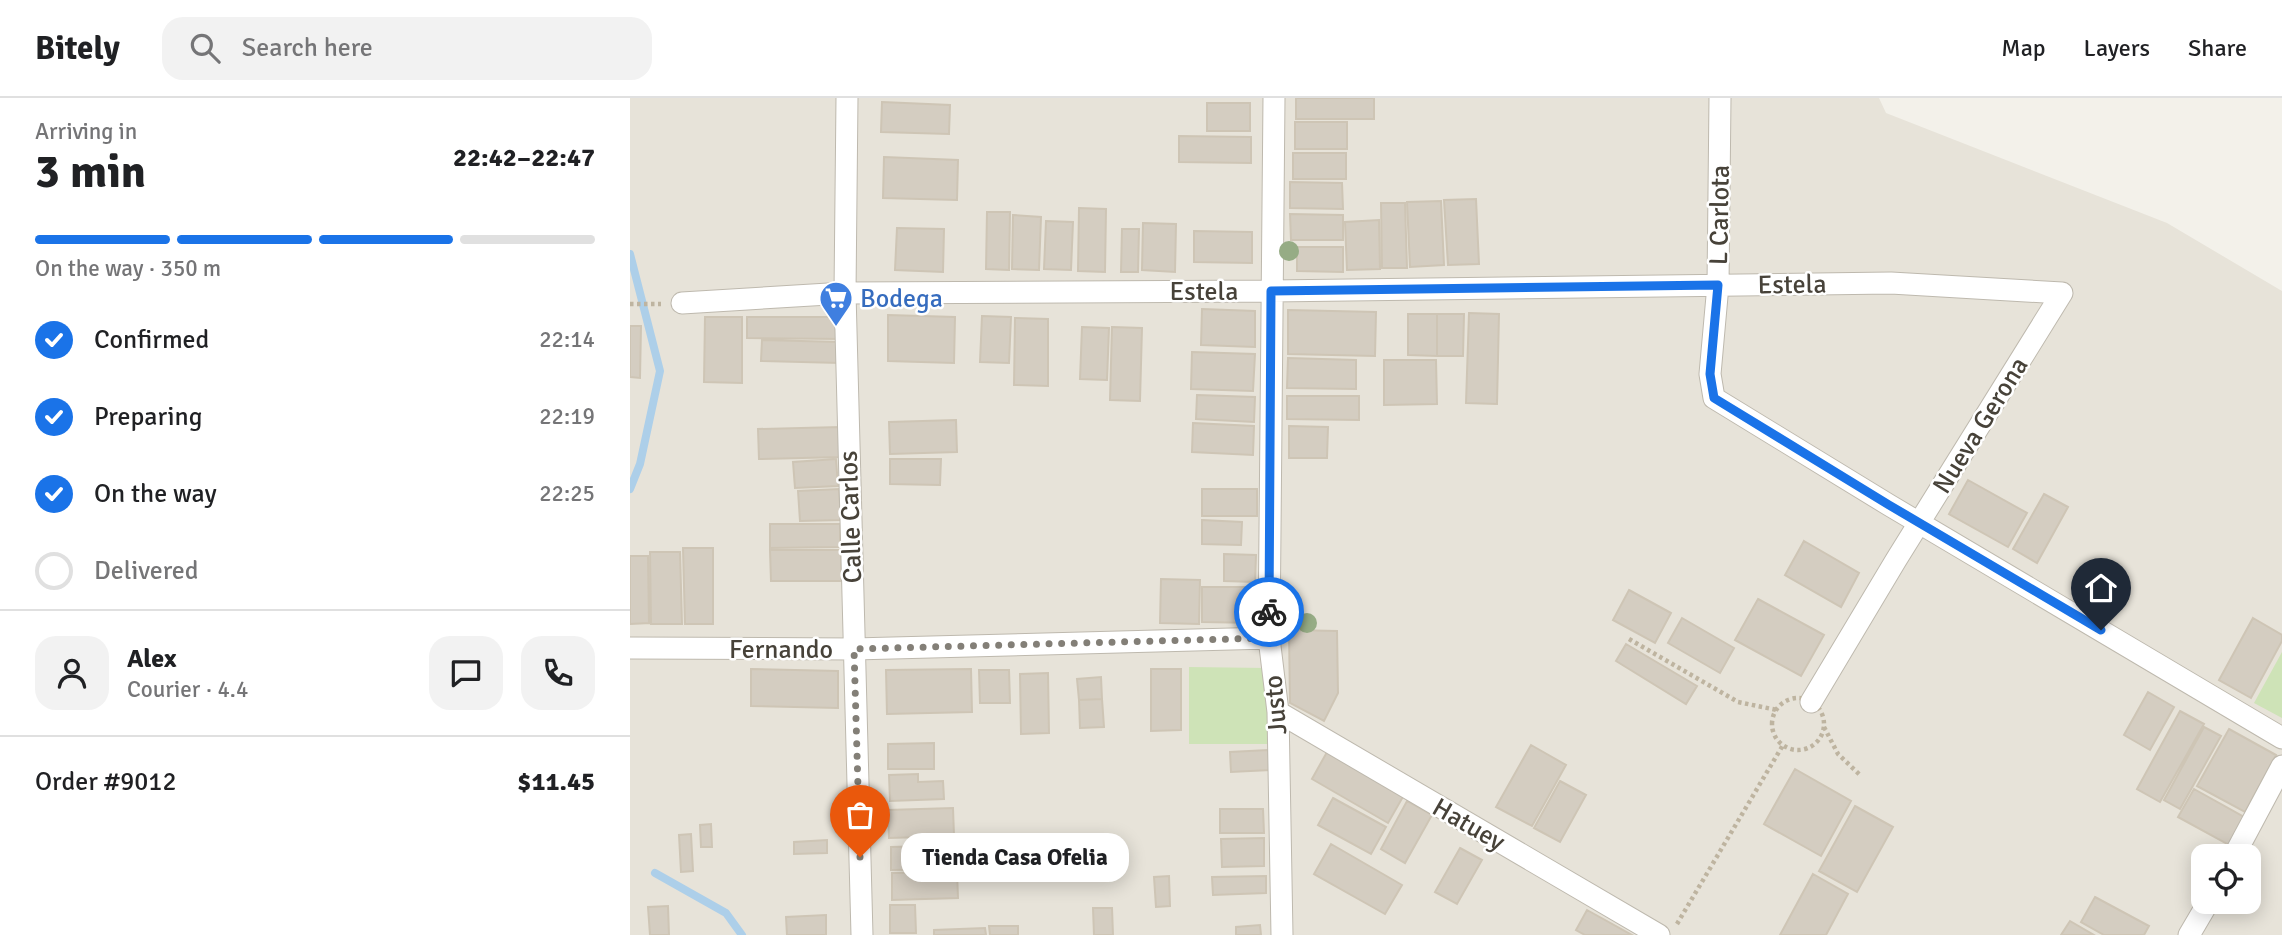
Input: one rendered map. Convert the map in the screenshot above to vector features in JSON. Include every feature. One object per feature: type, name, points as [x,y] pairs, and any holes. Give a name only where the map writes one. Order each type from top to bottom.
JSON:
[{"type":"street","name":"Calle Carlos","points":[[847,98],[845,293],[862,935]]},
{"type":"street","name":"Justo","points":[[1274,98],[1269,638],[1278,712],[1282,935]]},
{"type":"street","name":"L Carlota","points":[[1720,98],[1718,285],[1710,374],[1714,398],[1920,522]]},
{"type":"street","name":"Estela","points":[[682,303],[845,293],[1891,283],[2062,293]]},
{"type":"street","name":"Nueva Gerona","points":[[1811,702],[2062,293]]},
{"type":"street","points":[[1920,522],[2282,738]]},
{"type":"street","name":"Fernando","points":[[630,648],[854,649],[1269,638]]},
{"type":"street","name":"Hatuey","points":[[1278,712],[1668,932]]},
{"type":"street","points":[[2240,844],[2282,766]]},
{"type":"street","points":[[2189,935],[2201,914]]},
{"type":"path","points":[[630,304],[651,304]]},
{"type":"path","points":[[1629,639],[1738,702],[1777,710]]},
{"type":"path","points":[[1801,698],[1811,702],[1820,710],[1824,721],[1822,733],[1816,742],[1806,748],[1794,749],[1783,745],[1775,736],[1772,725],[1777,710],[1790,699],[1801,698]]},
{"type":"path","points":[[1823,726],[1838,754],[1860,775]]},
{"type":"path","points":[[1668,932],[1783,745]]},
{"type":"shaded area","points":[[630,98],[1879,98],[1886,113],[2167,223],[2282,291],[2282,935],[630,935]]},
{"type":"green space","points":[[2282,652],[2282,718],[2254,703]]},
{"type":"green space","points":[[1189,667],[1267,668],[1268,744],[1189,744]]},
{"type":"building","points":[[1296,98],[1374,98],[1374,119],[1296,119]]},
{"type":"building","points":[[882,102],[950,105],[949,134],[881,132]]},
{"type":"building","points":[[1207,103],[1250,103],[1250,131],[1207,131]]},
{"type":"building","points":[[1295,122],[1347,122],[1347,149],[1295,149]]},
{"type":"building","points":[[1179,136],[1251,137],[1251,163],[1179,162]]},
{"type":"building","points":[[1293,153],[1346,153],[1346,179],[1293,179]]},
{"type":"building","points":[[884,157],[958,160],[957,200],[883,198]]},
{"type":"building","points":[[1290,182],[1342,183],[1343,209],[1290,208]]},
{"type":"building","points":[[1476,199],[1479,264],[1448,265],[1444,200]]},
{"type":"building","points":[[1441,201],[1444,265],[1410,267],[1407,202]]},
{"type":"building","points":[[1381,203],[1405,203],[1407,268],[1382,268]]},
{"type":"building","points":[[1079,208],[1106,209],[1105,272],[1078,271]]},
{"type":"building","points":[[987,212],[1010,212],[1009,270],[986,269]]},
{"type":"building","points":[[1290,214],[1343,215],[1343,240],[1291,240]]},
{"type":"building","points":[[1013,215],[1041,217],[1039,270],[1012,269]]},
{"type":"building","points":[[1379,220],[1380,269],[1347,270],[1345,222]]},
{"type":"building","points":[[1046,221],[1073,222],[1071,270],[1044,269]]},
{"type":"building","points":[[1143,223],[1176,224],[1175,272],[1142,270]]},
{"type":"building","points":[[897,228],[944,229],[943,272],[895,270]]},
{"type":"building","points":[[1122,229],[1139,229],[1138,272],[1121,272]]},
{"type":"building","points":[[1194,231],[1252,232],[1252,263],[1194,262]]},
{"type":"building","points":[[1297,247],[1343,247],[1343,272],[1297,271]]},
{"type":"building","points":[[1202,309],[1255,311],[1255,347],[1201,345]]},
{"type":"building","points":[[1288,310],[1376,312],[1375,356],[1288,354]]},
{"type":"building","points":[[1469,313],[1499,314],[1497,404],[1466,403]]},
{"type":"building","points":[[1408,314],[1437,314],[1437,356],[1408,355]]},
{"type":"building","points":[[1437,314],[1464,314],[1463,356],[1437,356]]},
{"type":"building","points":[[888,315],[955,317],[954,363],[888,361]]},
{"type":"building","points":[[982,316],[1011,317],[1009,363],[980,362]]},
{"type":"building","points":[[705,317],[742,317],[742,383],[704,382]]},
{"type":"building","points":[[747,317],[843,317],[843,339],[747,338]]},
{"type":"building","points":[[1015,318],[1048,319],[1048,386],[1014,385]]},
{"type":"building","points":[[630,326],[641,326],[640,378],[630,377]]},
{"type":"building","points":[[1082,327],[1109,328],[1107,380],[1080,379]]},
{"type":"building","points":[[1112,327],[1142,328],[1140,401],[1110,400]]},
{"type":"building","points":[[762,340],[840,342],[840,363],[761,361]]},
{"type":"building","points":[[1192,352],[1255,354],[1253,391],[1191,389]]},
{"type":"building","points":[[1288,358],[1356,360],[1356,389],[1287,388]]},
{"type":"building","points":[[1384,360],[1436,360],[1437,404],[1384,405]]},
{"type":"building","points":[[1197,395],[1255,397],[1254,422],[1196,419]]},
{"type":"building","points":[[1287,396],[1359,396],[1359,420],[1287,419]]},
{"type":"building","points":[[956,420],[957,452],[890,454],[889,422]]},
{"type":"building","points":[[1193,423],[1254,426],[1253,455],[1192,452]]},
{"type":"building","points":[[1289,426],[1328,427],[1327,458],[1289,458]]},
{"type":"building","points":[[840,427],[841,457],[759,459],[758,429]]},
{"type":"building","points":[[836,459],[838,486],[795,488],[793,462]]},
{"type":"building","points":[[890,459],[941,459],[940,485],[890,484]]},
{"type":"building","points":[[1968,480],[2027,513],[2008,547],[1949,514]]},
{"type":"building","points":[[839,489],[841,520],[800,521],[798,491]]},
{"type":"building","points":[[1202,489],[1257,489],[1257,516],[1202,516]]},
{"type":"building","points":[[2044,494],[2068,507],[2037,563],[2013,549]]},
{"type":"building","points":[[1202,520],[1242,522],[1241,545],[1202,544]]},
{"type":"building","points":[[770,524],[840,524],[840,547],[770,548]]},
{"type":"building","points":[[1804,541],[1859,573],[1841,607],[1785,575]]},
{"type":"building","points":[[683,548],[713,548],[713,624],[685,624]]},
{"type":"building","points":[[770,550],[841,550],[841,581],[771,581]]},
{"type":"building","points":[[650,552],[680,552],[682,624],[651,624]]},
{"type":"building","points":[[1224,554],[1256,555],[1255,582],[1224,581]]},
{"type":"building","points":[[630,556],[648,556],[649,623],[630,624]]},
{"type":"building","points":[[1161,579],[1200,580],[1199,624],[1160,623]]},
{"type":"building","points":[[1202,587],[1257,587],[1257,623],[1202,622]]},
{"type":"building","points":[[1629,590],[1671,613],[1655,643],[1613,620]]},
{"type":"building","points":[[1758,599],[1824,635],[1801,676],[1735,640]]},
{"type":"building","points":[[1682,618],[1734,648],[1720,673],[1668,643]]},
{"type":"building","points":[[2253,618],[2282,635],[2282,641],[2251,698],[2219,680]]},
{"type":"building","points":[[1289,630],[1337,631],[1338,693],[1324,721],[1290,703]]},
{"type":"building","points":[[1626,644],[1697,686],[1686,704],[1616,661]]},
{"type":"building","points":[[751,669],[838,671],[838,708],[751,706]]},
{"type":"building","points":[[971,669],[972,712],[887,714],[886,670]]},
{"type":"building","points":[[1151,669],[1181,669],[1181,730],[1151,731]]},
{"type":"building","points":[[979,670],[1009,670],[1010,703],[980,703]]},
{"type":"building","points":[[1048,673],[1049,733],[1021,734],[1020,674]]},
{"type":"building","points":[[1101,677],[1102,699],[1079,700],[1077,679]]},
{"type":"building","points":[[2148,692],[2174,707],[2150,750],[2124,735]]},
{"type":"building","points":[[1102,699],[1104,727],[1080,728],[1079,700]]},
{"type":"building","points":[[2180,711],[2204,724],[2160,802],[2137,789]]},
{"type":"building","points":[[2204,727],[2221,736],[2180,809],[2164,800]]},
{"type":"building","points":[[2229,729],[2276,755],[2245,812],[2197,786]]},
{"type":"building","points":[[934,743],[934,769],[888,769],[888,744]]},
{"type":"building","points":[[1531,745],[1566,765],[1532,826],[1496,807]]},
{"type":"building","points":[[1268,750],[1270,770],[1231,772],[1230,752]]},
{"type":"building","points":[[1327,752],[1404,795],[1388,823],[1312,779]]},
{"type":"building","points":[[1795,769],[1851,801],[1821,856],[1764,824]]},
{"type":"building","points":[[918,774],[918,782],[943,781],[944,799],[890,801],[889,775]]},
{"type":"building","points":[[1560,781],[1586,795],[1560,842],[1534,828]]},
{"type":"building","points":[[2194,789],[2244,817],[2227,844],[2178,817]]},
{"type":"building","points":[[1333,798],[1386,827],[1371,854],[1318,825]]},
{"type":"building","points":[[1407,801],[1432,815],[1405,863],[1381,849]]},
{"type":"building","points":[[1855,806],[1893,827],[1857,892],[1819,871]]},
{"type":"building","points":[[953,808],[954,836],[889,838],[888,810]]},
{"type":"building","points":[[1220,809],[1263,809],[1264,833],[1220,833]]},
{"type":"building","points":[[711,824],[712,847],[701,847],[700,825]]},
{"type":"building","points":[[691,834],[693,871],[681,872],[679,835]]},
{"type":"building","points":[[1264,838],[1264,866],[1222,867],[1221,839]]},
{"type":"building","points":[[827,840],[827,853],[794,854],[794,842]]},
{"type":"building","points":[[1331,844],[1402,885],[1385,914],[1314,874]]},
{"type":"building","points":[[961,845],[961,869],[891,870],[891,847]]},
{"type":"building","points":[[1460,848],[1482,860],[1457,904],[1435,892]]},
{"type":"building","points":[[957,872],[958,898],[892,900],[892,873]]},
{"type":"building","points":[[1813,874],[1848,894],[1826,935],[1780,935]]},
{"type":"building","points":[[1169,876],[1170,906],[1156,907],[1154,877]]},
{"type":"building","points":[[1266,876],[1266,893],[1213,895],[1212,877]]},
{"type":"building","points":[[2095,897],[2149,926],[2144,935],[2104,935],[2081,922]]},
{"type":"building","points":[[890,905],[915,905],[916,933],[890,933]]},
{"type":"building","points":[[668,906],[669,935],[650,935],[648,907]]},
{"type":"building","points":[[1093,908],[1112,908],[1113,935],[1094,935]]},
{"type":"building","points":[[1587,910],[1632,935],[1585,935],[1576,930]]},
{"type":"building","points":[[826,915],[826,935],[787,935],[786,917]]},
{"type":"building","points":[[2070,921],[2094,935],[2061,935]]},
{"type":"building","points":[[1260,925],[1261,935],[1236,935],[1236,927]]},
{"type":"building","points":[[989,926],[1018,926],[1018,935],[990,935]]},
{"type":"building","points":[[985,928],[986,935],[934,935],[934,930]]},
{"type":"waterway","points":[[630,254],[660,371],[640,464],[630,489]]},
{"type":"waterway","points":[[655,873],[726,913],[742,935]]},
{"type":"way so far","points":[[860,857],[854,649],[1269,638],[1269,612]]},
{"type":"place","name":"Bodega","points":[[836,328]]},
{"type":"place","name":"Tienda Casa Ofelia","points":[[860,857]]},
{"type":"route","points":[[1269,612],[1271,291],[1718,285],[1710,374],[1714,398],[2101,630]]}]
